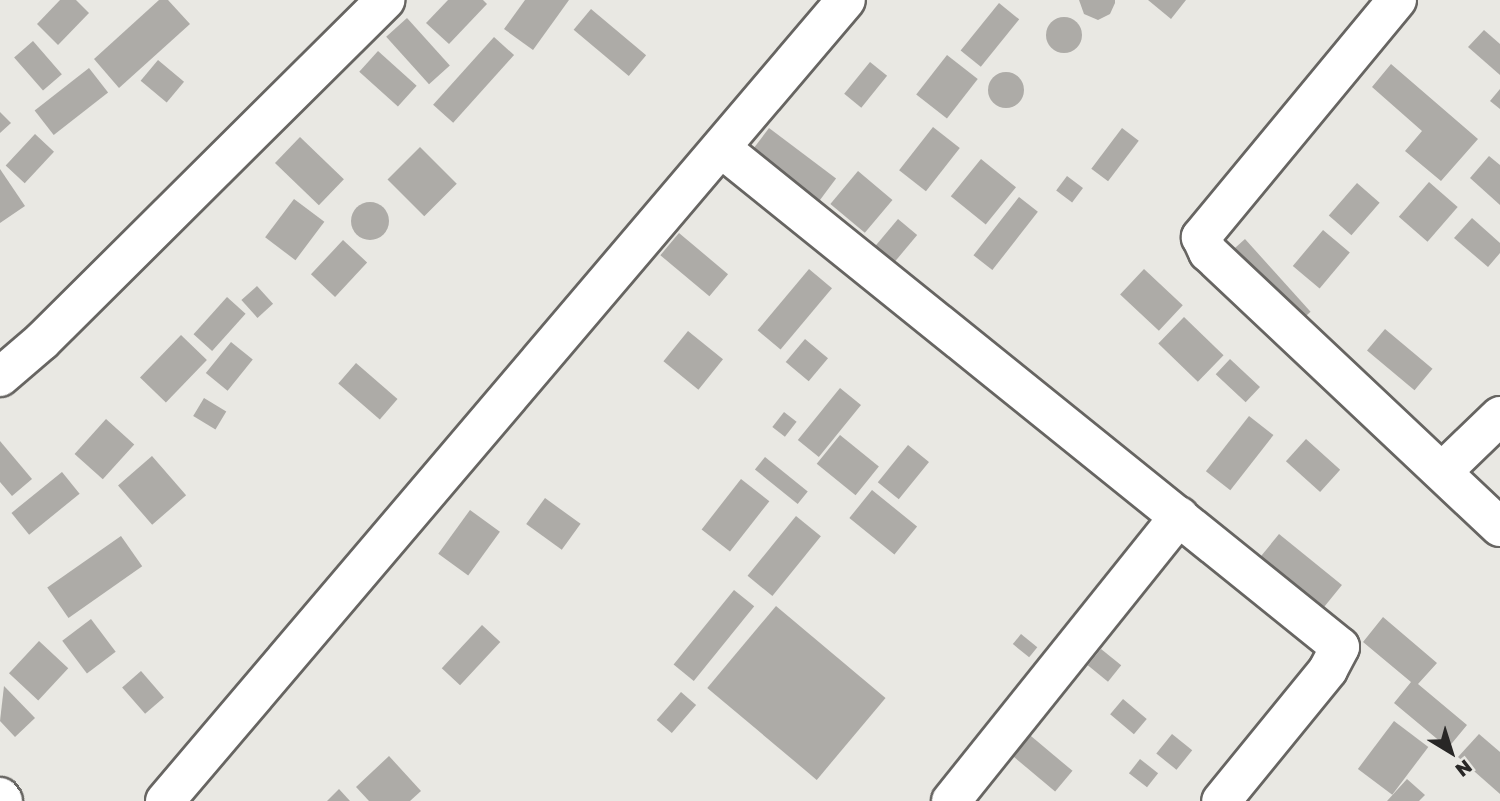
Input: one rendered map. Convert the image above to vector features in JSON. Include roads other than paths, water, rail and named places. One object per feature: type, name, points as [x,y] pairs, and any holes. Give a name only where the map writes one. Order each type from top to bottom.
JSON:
[{"type":"street","points":[[0,377],[43,341],[385,0]]},
{"type":"street","points":[[165,801],[846,0]]},
{"type":"street","points":[[1397,0],[1201,237],[1208,251],[1500,527]]},
{"type":"street","points":[[721,148],[1340,647],[1328,670],[1221,801]]},
{"type":"street","points":[[1443,471],[1500,416]]},
{"type":"street","points":[[951,801],[1179,516]]},
{"type":"street","points":[[0,797],[3,801]]}]
